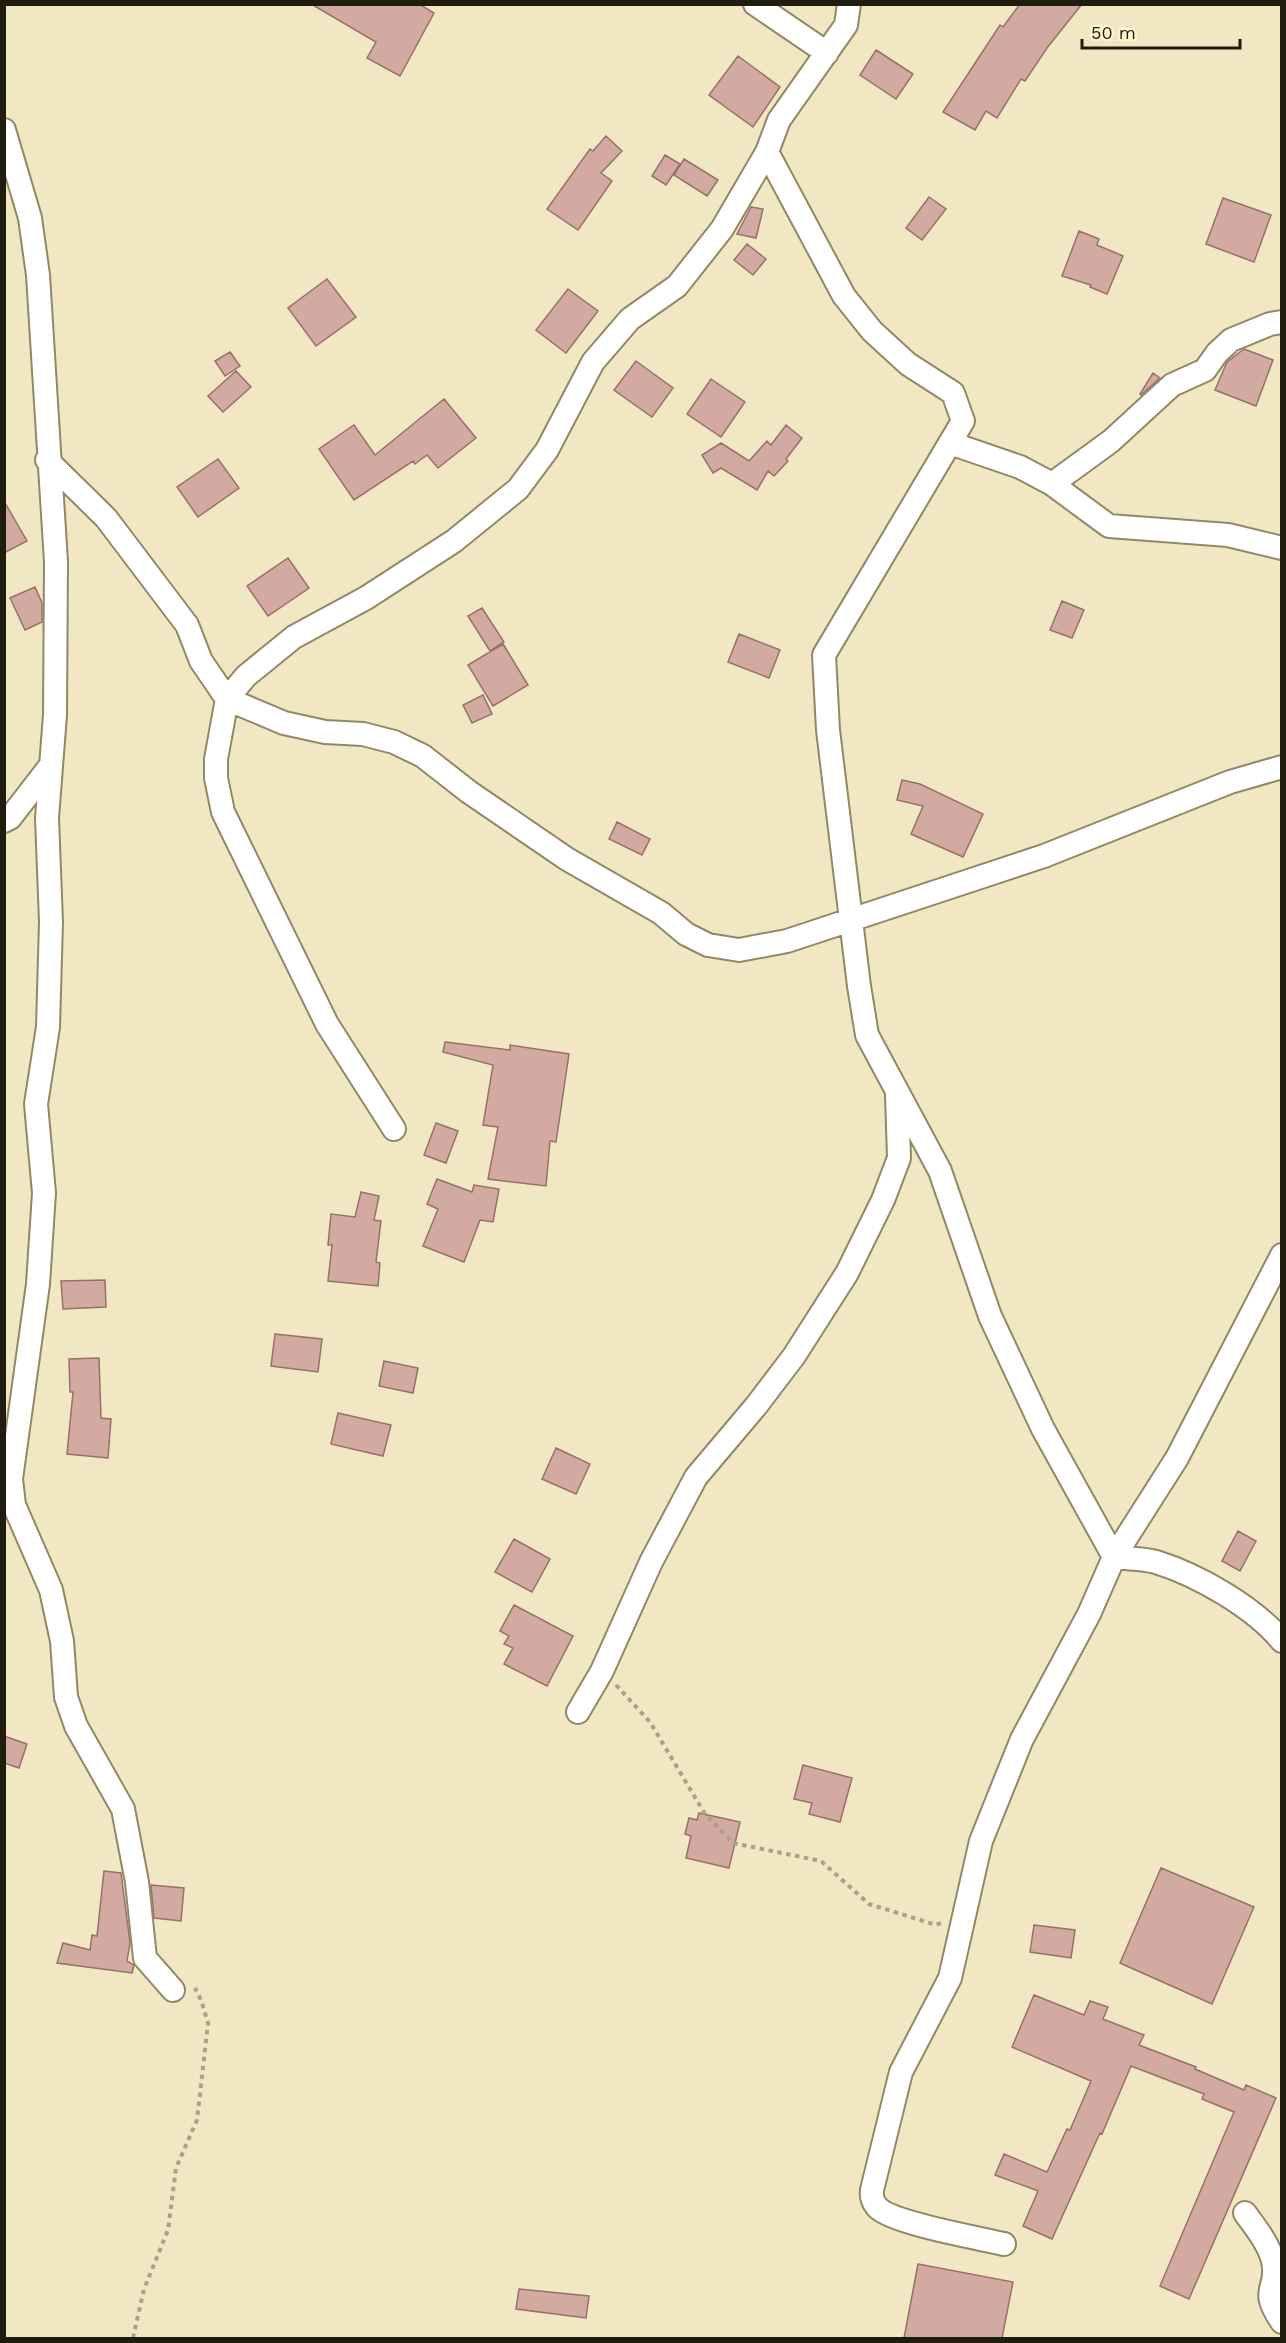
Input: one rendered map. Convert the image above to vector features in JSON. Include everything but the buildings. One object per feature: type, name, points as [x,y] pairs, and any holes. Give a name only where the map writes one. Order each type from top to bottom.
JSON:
[{"type":"street","points":[[755,4],[827,53]]},
{"type":"street","points":[[394,1129],[327,1024],[223,812],[216,778],[216,759],[226,699],[246,676],[294,637],[366,598],[454,541],[518,489],[547,450],[593,362],[630,319],[677,286],[723,230],[767,152],[779,120],[846,25],[849,4]]},
{"type":"street","points":[[4,130],[30,218],[38,275],[47,460],[56,562],[55,715],[47,818],[51,922],[48,1027],[36,1104],[44,1193],[38,1284],[12,1479],[14,1504],[51,1590],[62,1641],[66,1697],[76,1726],[123,1809],[137,1882],[145,1958],[173,1990]]},
{"type":"street","points":[[767,152],[844,296],[872,331],[908,364],[953,393],[963,421],[824,655],[828,730],[851,921],[867,1035],[940,1170],[990,1316],[1042,1429],[1114,1557]]},
{"type":"street","points":[[1052,484],[1111,441],[1172,385],[1205,370],[1217,353],[1231,340],[1270,324],[1281,322]]},
{"type":"street","points":[[950,443],[1020,467],[1052,484],[1108,526],[1228,535],[1281,548]]},
{"type":"street","points":[[47,460],[106,518],[187,626],[201,662],[226,699],[284,723],[326,732],[363,734],[394,742],[423,756],[469,792],[567,859],[661,914],[686,934],[708,945],[739,950],[788,941],[1044,856],[1230,782],[1281,767]]},
{"type":"street","points":[[4,821],[10,818],[51,765]]},
{"type":"street","points":[[578,1712],[602,1671],[651,1562],[696,1476],[756,1406],[794,1356],[847,1273],[883,1200],[899,1158],[897,1092]]},
{"type":"street","points":[[1004,2244],[900,2219],[878,2208],[871,2195],[901,2072],[950,1977],[981,1841],[1022,1739],[1089,1614],[1114,1557],[1194,1428],[1281,1255]]},
{"type":"street","points":[[1114,1557],[1154,1561],[1194,1577],[1266,1622],[1281,1641]]},
{"type":"street","points":[[1245,2213],[1270,2252],[1274,2264],[1269,2296],[1274,2312],[1281,2322]]},
{"type":"path","points":[[602,1671],[650,1722],[705,1814],[733,1843],[821,1861],[869,1904],[936,1925],[962,1918]]},
{"type":"path","points":[[133,2338],[144,2289],[168,2230],[176,2168],[197,2120],[208,2023],[201,2000],[190,1979],[173,1990]]}]
